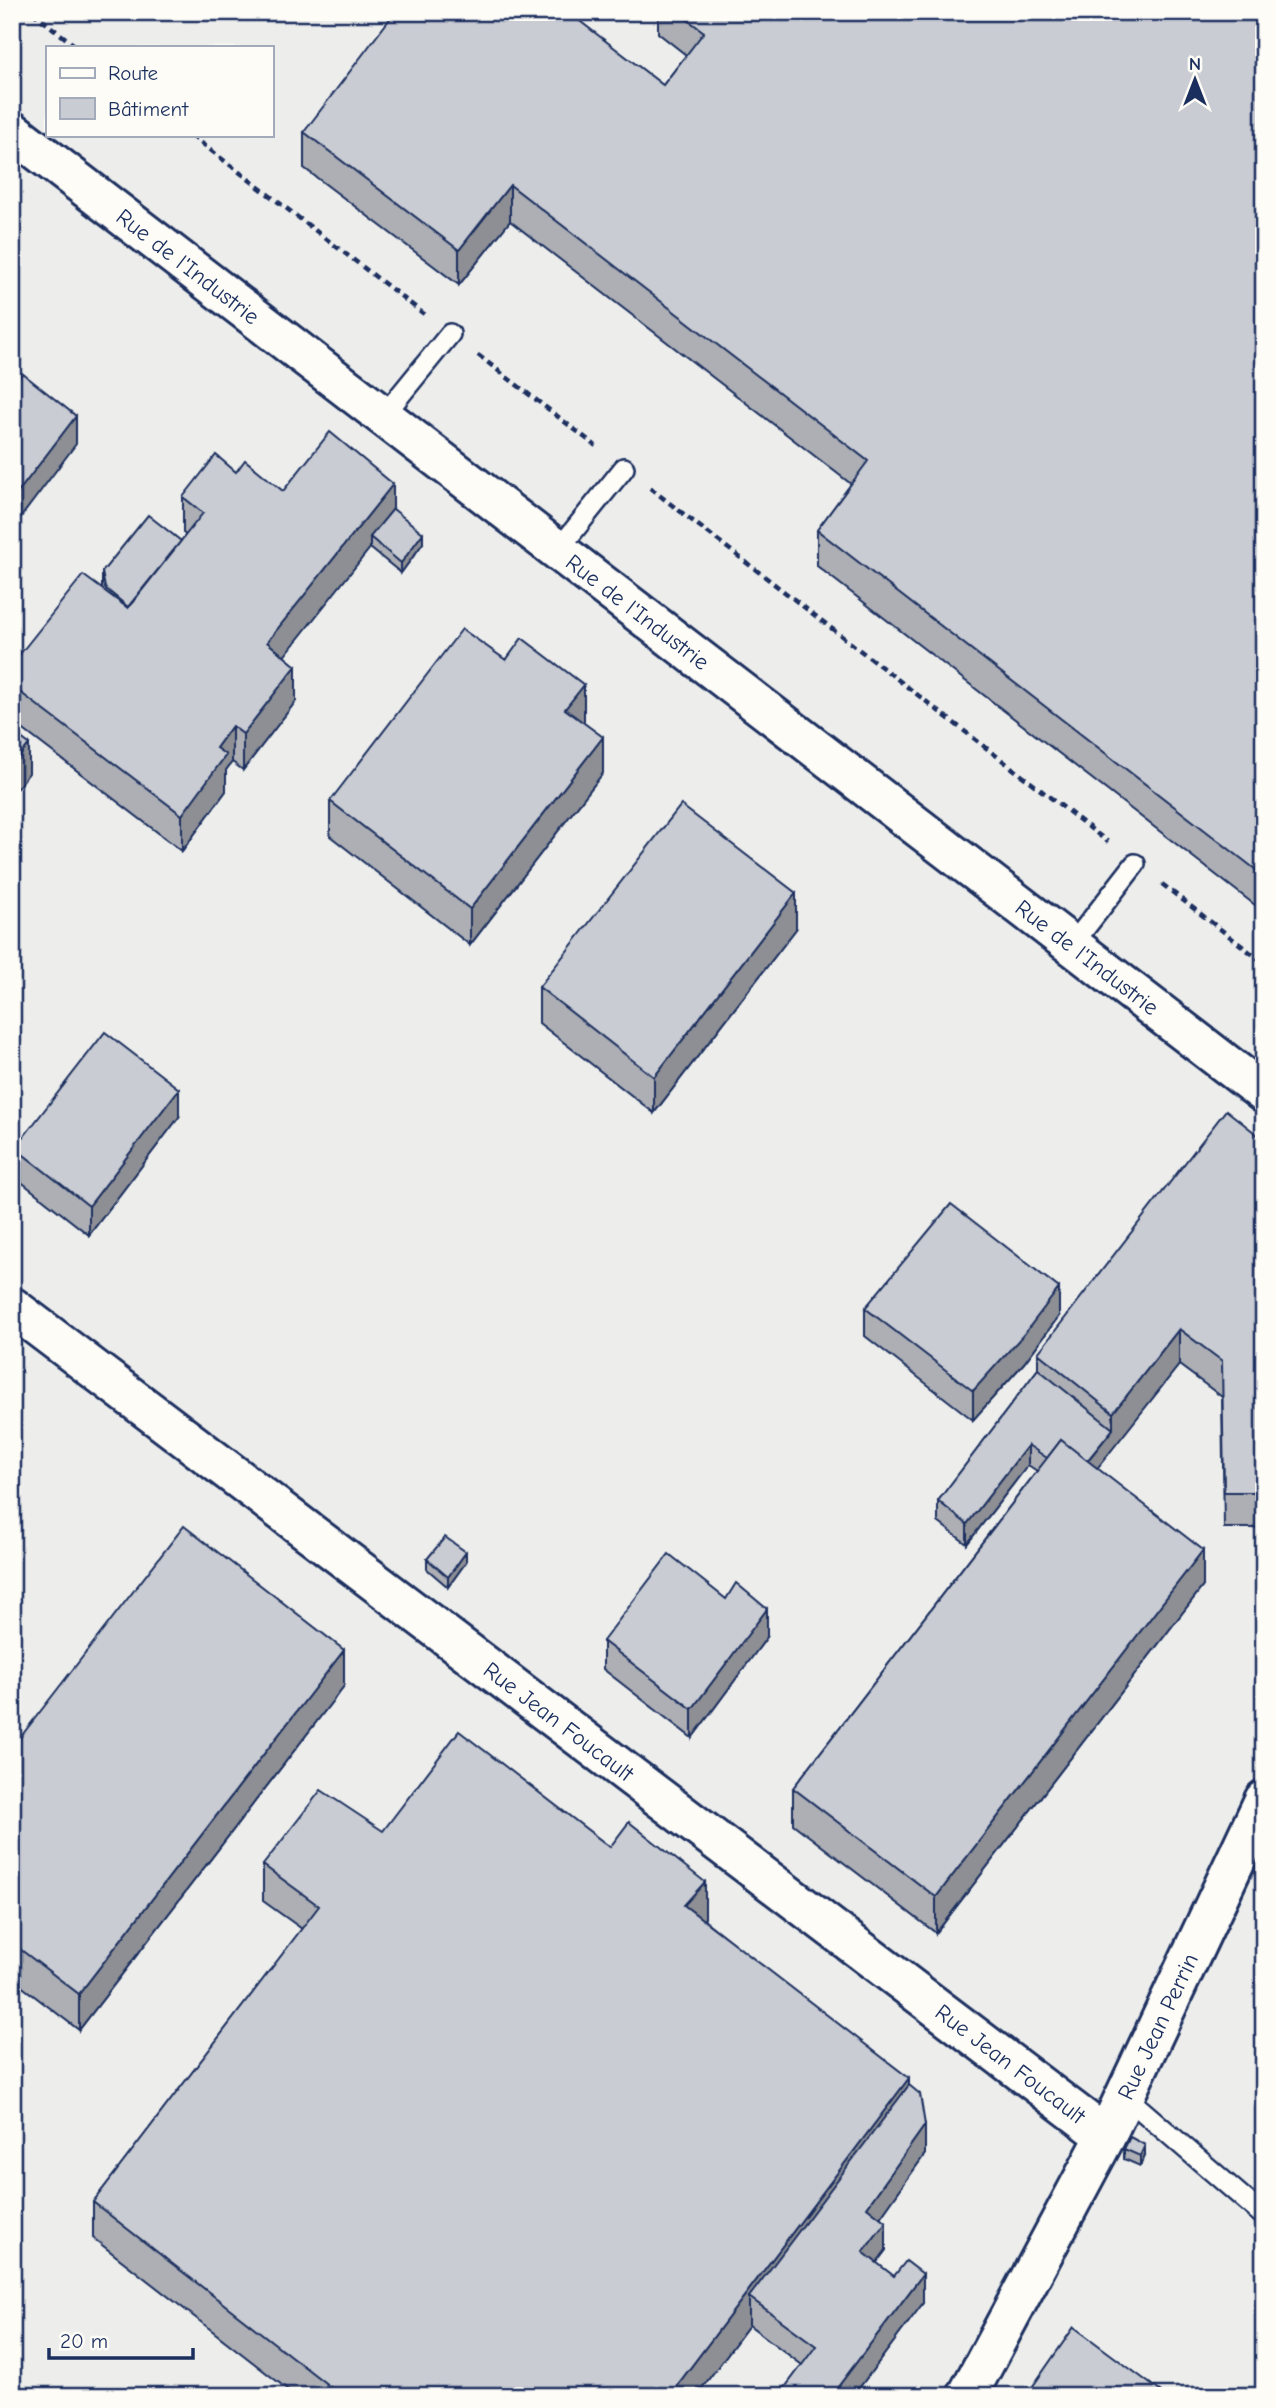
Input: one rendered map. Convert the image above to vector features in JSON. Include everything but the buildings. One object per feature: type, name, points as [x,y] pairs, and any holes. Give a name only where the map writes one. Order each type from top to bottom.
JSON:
[{"type":"street","name":"Rue de l'Industrie","points":[[35,139],[384,415],[1264,1093]]},
{"type":"street","name":"Rue Jean Foucault","points":[[12,1307],[1106,2136]]},
{"type":"street","name":"Rue Jean Perrin","points":[[967,2396],[1106,2136],[1264,1800]]},
{"type":"lane","points":[[384,415],[450,334]]},
{"type":"lane","points":[[558,550],[624,468]]},
{"type":"lane","points":[[1072,946],[1135,864]]},
{"type":"lane","points":[[1125,2096],[1264,2216]]},
{"type":"path","points":[[32,12],[76,46]]},
{"type":"path","points":[[192,136],[1264,963]]},
{"type":"shaded area","points":[[12,12],[1264,12],[1264,2396],[12,2396]]}]
